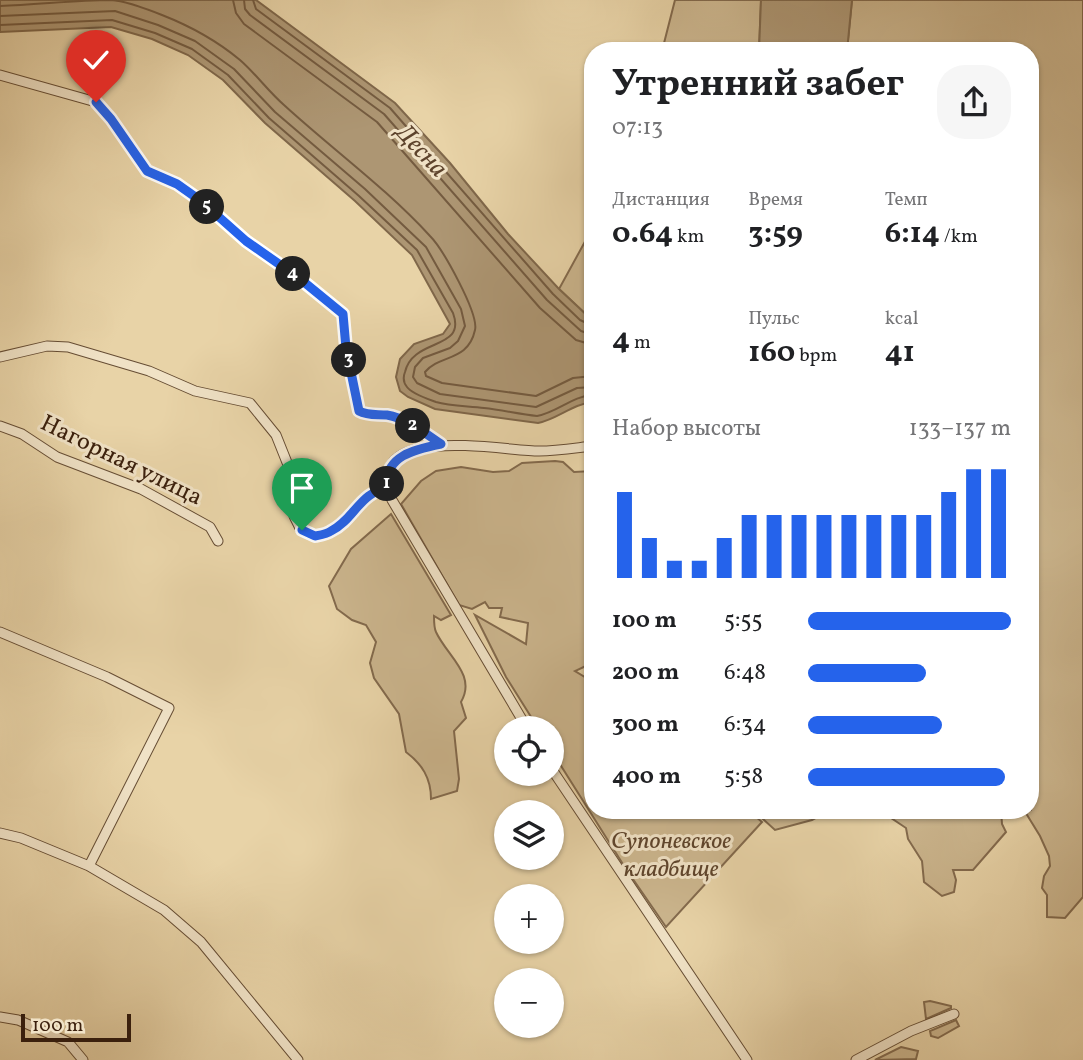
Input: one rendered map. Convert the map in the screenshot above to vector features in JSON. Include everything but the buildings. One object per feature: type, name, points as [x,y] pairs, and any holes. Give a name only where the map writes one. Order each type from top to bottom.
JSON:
[{"type":"street","points":[[0,75],[96,102],[147,171],[177,184],[201,201],[246,241],[299,278],[343,314],[346,348],[359,411],[364,414],[389,415],[420,429],[441,444]]},
{"type":"street","points":[[0,357],[47,346],[87,352],[149,371],[195,391],[250,403],[276,435],[290,470],[294,516],[302,530],[315,536],[332,531],[377,489],[388,489]]},
{"type":"street","name":"Нагорная улица","points":[[0,426],[22,434],[57,457],[141,489],[209,527],[218,541]]},
{"type":"street","points":[[520,716],[392,500],[388,489],[388,470],[413,451],[441,444],[540,451],[584,447]]},
{"type":"street","points":[[0,632],[107,677],[169,708],[89,866]]},
{"type":"street","points":[[563,786],[584,817]]},
{"type":"street","points":[[585,819],[747,1060]]},
{"type":"street","points":[[0,833],[22,838],[89,866],[164,910],[201,942],[298,1060]]},
{"type":"street","points":[[856,1060],[954,1014]]},
{"type":"street","points":[[0,1017],[18,1020],[68,1042],[83,1060]]},
{"type":"green space","points":[[675,0],[761,0],[759,42],[664,42]]},
{"type":"green space","points":[[852,0],[1083,0],[1083,897],[1065,918],[1047,917],[1047,895],[1042,888],[1044,876],[1050,866],[1049,856],[1030,819],[1039,819],[1039,42],[848,42]]},
{"type":"green space","points":[[584,243],[584,313],[559,289]]},
{"type":"green space","points":[[555,461],[563,462],[574,472],[584,471],[584,667],[575,671],[584,676],[584,802],[564,771],[564,716],[530,716],[506,677],[475,615],[526,644],[528,623],[500,617],[502,608],[489,608],[485,602],[472,609],[459,605],[401,504],[421,481],[436,471],[461,467],[493,472],[509,471],[522,463]]},
{"type":"green space","points":[[391,514],[451,615],[441,620],[434,616],[435,629],[459,666],[465,683],[461,702],[466,718],[454,731],[459,779],[457,791],[431,799],[424,772],[417,761],[406,752],[399,714],[374,678],[370,663],[376,642],[366,625],[352,620],[337,609],[329,586],[351,549]]},
{"type":"green space","name":"Супоневское кладбище","points":[[594,819],[758,819],[762,822],[666,927]]},
{"type":"green space","points":[[763,819],[814,819],[812,820],[775,830]]},
{"type":"green space","points":[[892,819],[1002,819],[1006,832],[973,870],[953,870],[956,880],[954,892],[942,896],[924,882],[922,861],[908,839],[906,828]]},
{"type":"green space","points":[[930,1001],[951,1008],[926,1019],[924,1002]]},
{"type":"green space","points":[[956,1020],[959,1026],[938,1038],[931,1036],[930,1031]]},
{"type":"green space","points":[[901,1047],[918,1051],[916,1059],[875,1060]]},
{"type":"water","name":"Десна","points":[[0,0],[256,0],[395,103],[450,163],[508,234],[584,313],[584,404],[538,423],[435,409],[408,397],[400,391],[396,377],[400,359],[414,344],[443,334],[450,324],[412,255],[265,123],[223,80],[188,55],[152,39],[111,27],[0,32]]},
{"type":"water","points":[[761,0],[852,0],[848,42],[759,42]]},
{"type":"route","points":[[96,102],[147,171],[177,184],[201,201],[246,241],[299,278],[343,314],[346,348],[359,411],[364,414],[389,415],[420,429],[441,444],[401,457],[388,470],[388,489],[377,489],[368,495],[348,518],[332,531],[315,536],[302,530]]}]
